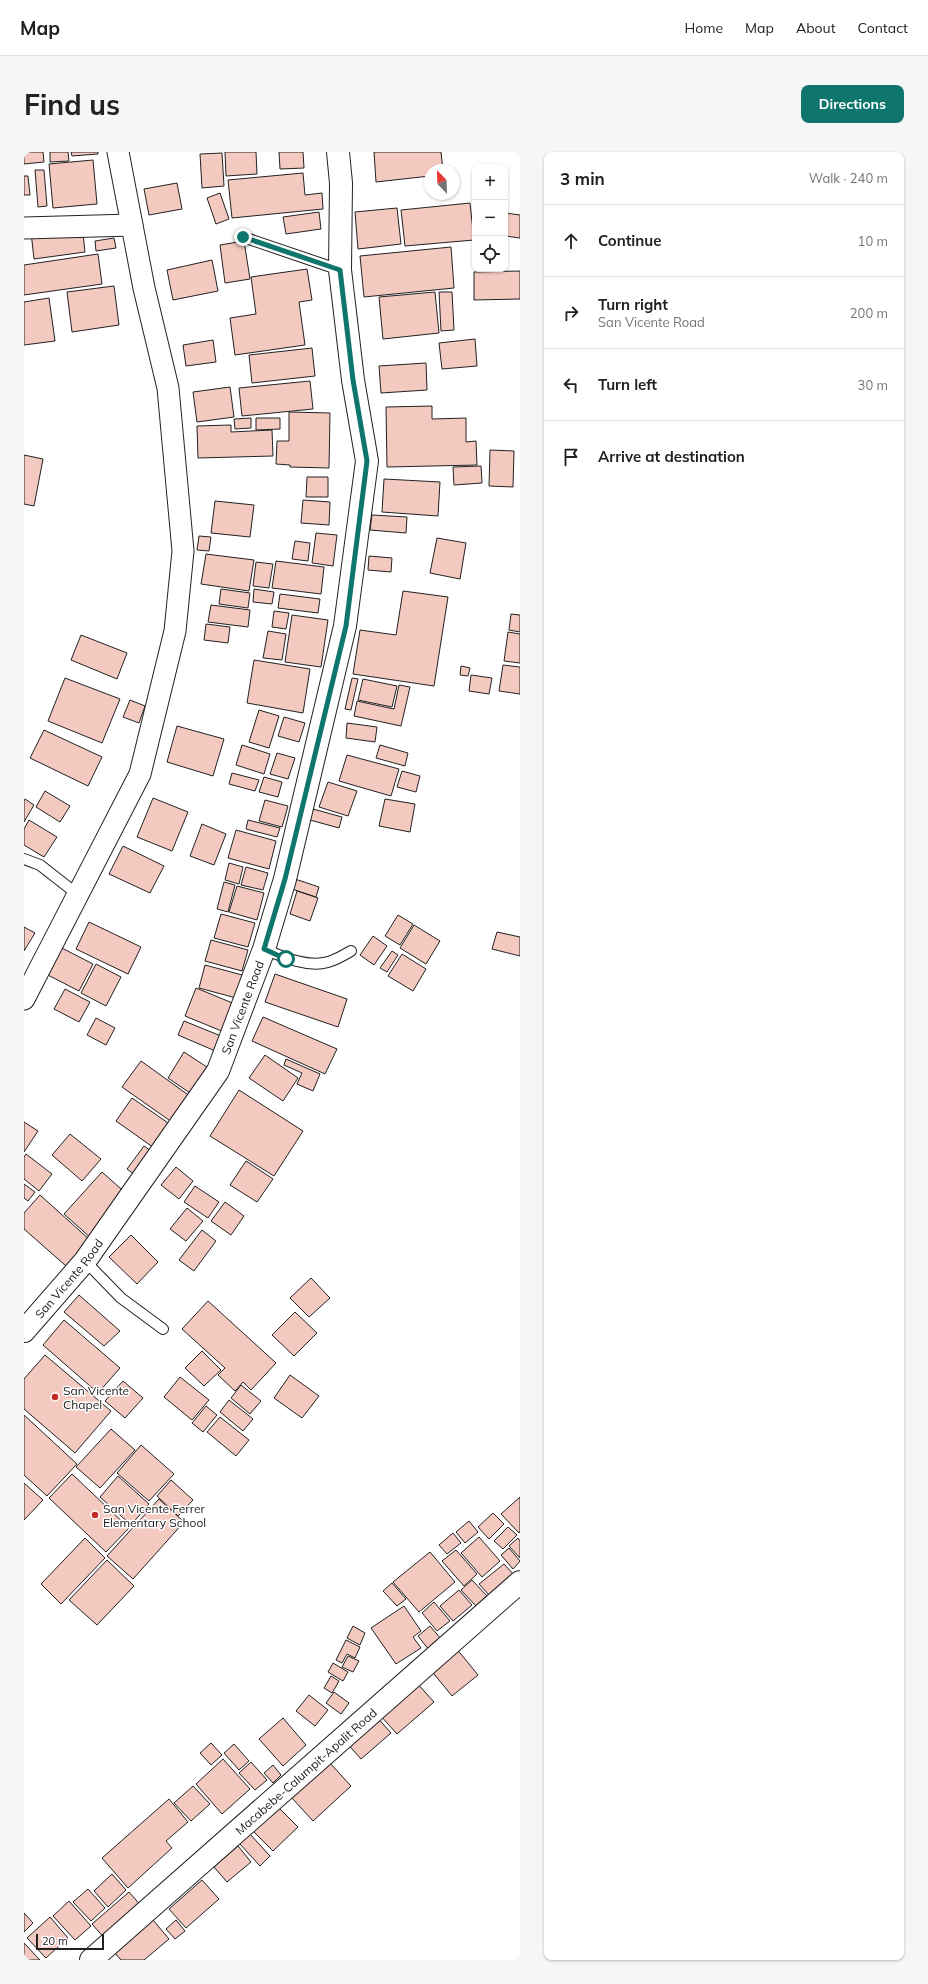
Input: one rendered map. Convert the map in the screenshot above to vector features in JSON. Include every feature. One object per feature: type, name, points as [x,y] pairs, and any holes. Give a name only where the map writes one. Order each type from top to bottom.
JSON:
[{"type":"street","points":[[24,998],[140,774],[175,631],[183,551],[168,388],[132,225],[118,152]]},
{"type":"street","name":"San Vicente Road","points":[[24,1330],[85,1261],[218,1071],[264,949],[289,864],[346,626],[367,461],[353,380],[340,270],[341,183],[338,152]]},
{"type":"street","points":[[24,228],[132,225]]},
{"type":"street","name":"Macabebe-Calumpit-Apalit Road","points":[[90,1960],[520,1582]]},
{"type":"lane","points":[[243,237],[340,270]]},
{"type":"lane","points":[[24,859],[40,865],[77,894]]},
{"type":"lane","points":[[264,949],[286,959],[310,963],[328,962],[352,951]]},
{"type":"lane","points":[[85,1261],[121,1298],[163,1329]]},
{"type":"building","points":[[24,152],[43,152],[44,162],[24,164]]},
{"type":"building","points":[[50,152],[68,152],[69,161],[50,162]]},
{"type":"building","points":[[71,152],[98,152],[98,154],[72,156]]},
{"type":"building","points":[[225,152],[256,152],[257,174],[226,176]]},
{"type":"building","points":[[279,152],[303,152],[304,168],[280,169]]},
{"type":"building","points":[[374,152],[441,152],[442,164],[424,164],[424,177],[376,182]]},
{"type":"building","points":[[222,153],[224,186],[202,188],[200,154]]},
{"type":"building","points":[[93,160],[97,204],[53,208],[49,164]]},
{"type":"building","points":[[35,170],[44,170],[47,206],[38,207]]},
{"type":"building","points":[[303,173],[305,195],[322,193],[323,209],[232,218],[228,180]]},
{"type":"building","points":[[24,176],[28,176],[30,195],[24,195]]},
{"type":"building","points":[[177,183],[182,209],[149,215],[144,189]]},
{"type":"building","points":[[220,193],[229,219],[216,224],[207,198]]},
{"type":"building","points":[[470,203],[472,240],[405,246],[401,210]]},
{"type":"building","points":[[397,208],[401,244],[358,249],[355,212]]},
{"type":"building","points":[[319,212],[321,229],[286,234],[283,217]]},
{"type":"building","points":[[508,213],[520,215],[520,238],[508,236]]},
{"type":"building","points":[[82,225],[85,252],[34,259],[31,232]]},
{"type":"building","points":[[114,238],[116,248],[96,251],[95,241]]},
{"type":"building","points":[[244,241],[250,279],[225,283],[220,245]]},
{"type":"building","points":[[451,247],[454,288],[364,297],[360,256]]},
{"type":"building","points":[[98,254],[102,284],[24,295],[24,265]]},
{"type":"building","points":[[212,260],[218,291],[173,300],[167,270]]},
{"type":"building","points":[[307,269],[312,300],[299,302],[305,345],[235,355],[230,318],[256,314],[251,277]]},
{"type":"building","points":[[520,271],[520,299],[474,300],[474,272]]},
{"type":"building","points":[[114,286],[119,325],[72,332],[67,292]]},
{"type":"building","points":[[435,292],[439,333],[383,339],[379,297]]},
{"type":"building","points":[[439,292],[452,292],[454,330],[441,331]]},
{"type":"building","points":[[49,298],[55,341],[24,345],[24,302]]},
{"type":"building","points":[[475,339],[477,366],[442,369],[439,343]]},
{"type":"building","points":[[213,340],[216,362],[186,366],[183,345]]},
{"type":"building","points":[[312,348],[315,376],[252,383],[249,355]]},
{"type":"building","points":[[426,363],[427,390],[381,393],[379,366]]},
{"type":"building","points":[[310,381],[313,409],[242,416],[239,388]]},
{"type":"building","points":[[230,387],[234,417],[197,422],[193,392]]},
{"type":"building","points":[[432,406],[432,419],[466,418],[466,442],[476,441],[477,465],[387,467],[386,407]]},
{"type":"building","points":[[289,412],[330,413],[329,468],[290,467],[290,465],[276,464],[277,441],[289,441]]},
{"type":"building","points":[[251,418],[251,428],[235,429],[234,419]]},
{"type":"building","points":[[256,418],[280,418],[280,429],[256,430]]},
{"type":"building","points":[[231,425],[231,432],[272,430],[273,456],[198,458],[197,426]]},
{"type":"building","points":[[490,450],[514,451],[513,487],[489,486]]},
{"type":"building","points":[[24,455],[43,459],[34,506],[24,504]]},
{"type":"building","points":[[481,466],[482,483],[454,485],[453,467]]},
{"type":"building","points":[[307,477],[328,477],[328,497],[306,497]]},
{"type":"building","points":[[384,479],[440,482],[438,516],[382,512]]},
{"type":"building","points":[[303,500],[330,502],[329,525],[301,523]]},
{"type":"building","points":[[215,501],[254,505],[250,537],[211,533]]},
{"type":"building","points":[[372,515],[407,517],[406,533],[370,530]]},
{"type":"building","points":[[316,533],[337,535],[333,566],[312,563]]},
{"type":"building","points":[[199,536],[211,537],[209,551],[197,550]]},
{"type":"building","points":[[437,538],[466,543],[460,579],[430,573]]},
{"type":"building","points":[[295,541],[310,543],[308,561],[292,559]]},
{"type":"building","points":[[206,554],[254,560],[249,591],[201,584]]},
{"type":"building","points":[[369,556],[392,558],[391,572],[368,570]]},
{"type":"building","points":[[276,561],[324,567],[321,594],[272,588]]},
{"type":"building","points":[[256,562],[273,564],[269,588],[253,586]]},
{"type":"building","points":[[221,589],[250,593],[248,608],[219,604]]},
{"type":"building","points":[[254,589],[274,592],[272,604],[253,602]]},
{"type":"building","points":[[403,591],[448,597],[434,686],[353,674],[360,630],[396,635]]},
{"type":"building","points":[[280,594],[320,599],[318,613],[278,608]]},
{"type":"building","points":[[211,605],[250,610],[248,627],[208,622]]},
{"type":"building","points":[[274,611],[289,613],[286,629],[272,627]]},
{"type":"building","points":[[511,614],[520,615],[520,632],[509,630]]},
{"type":"building","points":[[292,615],[328,620],[321,667],[285,662]]},
{"type":"building","points":[[206,624],[230,627],[228,643],[204,640]]},
{"type":"building","points":[[268,631],[286,634],[282,660],[263,658]]},
{"type":"building","points":[[508,632],[520,634],[520,663],[504,661]]},
{"type":"building","points":[[81,635],[127,653],[117,679],[71,660]]},
{"type":"building","points":[[254,660],[310,669],[303,713],[247,703]]},
{"type":"building","points":[[503,665],[520,667],[520,694],[499,691]]},
{"type":"building","points":[[461,666],[470,668],[468,676],[460,675]]},
{"type":"building","points":[[471,675],[492,678],[489,694],[469,691]]},
{"type":"building","points":[[65,678],[120,699],[102,743],[48,721]]},
{"type":"building","points":[[352,678],[358,679],[351,710],[345,709]]},
{"type":"building","points":[[363,679],[397,686],[392,707],[358,700]]},
{"type":"building","points":[[399,685],[410,687],[401,726],[354,716],[357,701],[394,709]]},
{"type":"building","points":[[130,700],[145,706],[139,723],[123,717]]},
{"type":"building","points":[[259,710],[279,716],[269,748],[249,742]]},
{"type":"building","points":[[284,717],[305,723],[299,742],[278,736]]},
{"type":"building","points":[[347,723],[377,727],[375,742],[346,738]]},
{"type":"building","points":[[177,726],[224,739],[213,776],[167,762]]},
{"type":"building","points":[[44,730],[102,757],[88,786],[30,758]]},
{"type":"building","points":[[242,745],[270,754],[264,774],[236,765]]},
{"type":"building","points":[[380,745],[408,753],[405,766],[376,758]]},
{"type":"building","points":[[277,753],[295,758],[288,779],[270,774]]},
{"type":"building","points":[[347,755],[399,769],[391,796],[339,781]]},
{"type":"building","points":[[402,771],[420,776],[416,792],[397,787]]},
{"type":"building","points":[[232,773],[259,780],[255,791],[229,784]]},
{"type":"building","points":[[264,777],[282,782],[278,797],[259,792]]},
{"type":"building","points":[[328,782],[357,791],[348,816],[319,807]]},
{"type":"building","points":[[45,791],[70,806],[60,822],[36,807]]},
{"type":"building","points":[[153,798],[188,812],[172,851],[137,837]]},
{"type":"building","points":[[25,799],[34,805],[24,822],[24,801]]},
{"type":"building","points":[[385,799],[415,804],[410,832],[379,826]]},
{"type":"building","points":[[265,800],[288,806],[282,827],[259,821]]},
{"type":"building","points":[[313,809],[342,817],[339,828],[310,820]]},
{"type":"building","points":[[29,820],[57,837],[44,857],[24,845],[24,829]]},
{"type":"building","points":[[248,820],[280,828],[277,837],[246,829]]},
{"type":"building","points":[[202,824],[226,834],[214,865],[190,856]]},
{"type":"building","points":[[236,830],[276,841],[269,869],[228,858]]},
{"type":"building","points":[[123,846],[164,866],[150,893],[109,874]]},
{"type":"building","points":[[229,863],[243,867],[239,884],[225,880]]},
{"type":"building","points":[[246,867],[268,873],[263,890],[241,885]]},
{"type":"building","points":[[295,879],[319,887],[316,897],[292,889]]},
{"type":"building","points":[[224,882],[235,885],[228,912],[217,909]]},
{"type":"building","points":[[237,886],[264,893],[257,920],[229,912]]},
{"type":"building","points":[[297,891],[318,898],[310,921],[290,914]]},
{"type":"building","points":[[221,914],[255,923],[248,947],[214,938]]},
{"type":"building","points":[[398,915],[413,924],[400,945],[385,936]]},
{"type":"building","points":[[89,922],[141,947],[128,974],[76,949]]},
{"type":"building","points":[[414,925],[440,941],[426,964],[400,948]]},
{"type":"building","points":[[24,927],[35,933],[24,951]]},
{"type":"building","points":[[497,932],[520,937],[520,956],[492,949]]},
{"type":"building","points":[[373,936],[387,946],[374,965],[360,955]]},
{"type":"building","points":[[211,940],[248,950],[242,971],[205,961]]},
{"type":"building","points":[[56,945],[93,964],[79,991],[42,972]]},
{"type":"building","points":[[392,951],[398,955],[387,972],[380,968]]},
{"type":"building","points":[[402,954],[426,969],[413,991],[388,976]]},
{"type":"building","points":[[96,964],[121,977],[106,1006],[81,993]]},
{"type":"building","points":[[205,965],[246,976],[240,999],[199,988]]},
{"type":"building","points":[[275,974],[347,999],[338,1027],[265,1002]]},
{"type":"building","points":[[196,988],[235,1004],[224,1032],[185,1016]]},
{"type":"building","points":[[65,989],[90,1002],[79,1022],[54,1009]]},
{"type":"building","points":[[263,1017],[337,1049],[325,1074],[252,1041]]},
{"type":"building","points":[[96,1018],[115,1028],[106,1045],[87,1035]]},
{"type":"building","points":[[184,1021],[226,1038],[220,1053],[178,1035]]},
{"type":"building","points":[[184,1052],[213,1071],[196,1097],[168,1078]]},
{"type":"building","points":[[265,1055],[298,1078],[283,1101],[249,1078]]},
{"type":"building","points":[[286,1059],[320,1074],[313,1091],[297,1084],[302,1073],[284,1065]]},
{"type":"building","points":[[141,1061],[194,1099],[176,1125],[122,1087]]},
{"type":"building","points":[[239,1090],[303,1131],[274,1176],[210,1136]]},
{"type":"building","points":[[132,1098],[174,1127],[157,1150],[116,1121]]},
{"type":"building","points":[[24,1122],[38,1131],[24,1152]]},
{"type":"building","points":[[70,1134],[101,1159],[82,1181],[52,1155]]},
{"type":"building","points":[[144,1146],[154,1153],[138,1177],[127,1169]]},
{"type":"building","points":[[26,1154],[52,1174],[39,1191],[24,1179],[24,1157]]},
{"type":"building","points":[[246,1161],[273,1179],[257,1202],[230,1185]]},
{"type":"building","points":[[176,1167],[193,1181],[179,1199],[161,1185]]},
{"type":"building","points":[[102,1172],[129,1196],[92,1239],[64,1214]]},
{"type":"building","points":[[24,1184],[35,1192],[28,1201],[24,1198]]},
{"type":"building","points":[[195,1186],[219,1202],[208,1218],[184,1202]]},
{"type":"building","points":[[40,1195],[90,1240],[66,1266],[24,1229],[24,1213]]},
{"type":"building","points":[[225,1202],[244,1216],[231,1235],[211,1221]]},
{"type":"building","points":[[187,1208],[203,1221],[186,1241],[170,1229]]},
{"type":"building","points":[[202,1230],[216,1241],[194,1271],[179,1260]]},
{"type":"building","points":[[131,1235],[158,1262],[137,1284],[109,1257]]},
{"type":"building","points":[[311,1278],[330,1298],[309,1317],[290,1298]]},
{"type":"building","points":[[79,1295],[120,1331],[104,1346],[64,1312]]},
{"type":"building","points":[[208,1301],[276,1363],[251,1390],[243,1382],[235,1391],[218,1375],[225,1368],[182,1329]]},
{"type":"building","points":[[295,1312],[317,1333],[294,1356],[272,1335]]},
{"type":"building","points":[[64,1320],[120,1368],[98,1393],[43,1345]]},
{"type":"building","points":[[202,1351],[221,1370],[204,1386],[185,1368]]},
{"type":"building","points":[[45,1355],[111,1411],[75,1453],[24,1409],[24,1379]]},
{"type":"building","points":[[290,1375],[319,1396],[302,1418],[274,1398]]},
{"type":"building","points":[[180,1377],[209,1400],[192,1420],[164,1397]]},
{"type":"building","points":[[123,1381],[143,1398],[125,1418],[105,1401]]},
{"type":"building","points":[[241,1385],[261,1401],[250,1414],[231,1398]]},
{"type":"building","points":[[229,1400],[253,1419],[243,1431],[220,1412]]},
{"type":"building","points":[[206,1406],[217,1415],[203,1432],[192,1423]]},
{"type":"building","points":[[24,1415],[77,1464],[47,1496],[24,1475]]},
{"type":"building","points":[[220,1417],[249,1440],[236,1456],[207,1432]]},
{"type":"building","points":[[111,1429],[135,1450],[100,1488],[76,1467]]},
{"type":"building","points":[[141,1445],[174,1474],[149,1501],[117,1473]]},
{"type":"building","points":[[72,1474],[129,1528],[106,1552],[49,1498]]},
{"type":"building","points":[[118,1476],[149,1504],[131,1525],[100,1497]]},
{"type":"building","points":[[171,1480],[193,1500],[178,1516],[157,1496]]},
{"type":"building","points":[[24,1483],[43,1500],[24,1520]]},
{"type":"building","points":[[520,1497],[520,1531],[519,1533],[501,1514]]},
{"type":"building","points":[[159,1499],[184,1522],[133,1579],[107,1556]]},
{"type":"building","points":[[493,1513],[504,1524],[489,1539],[478,1527]]},
{"type":"building","points":[[469,1521],[478,1532],[465,1543],[456,1532]]},
{"type":"building","points":[[508,1527],[517,1535],[503,1549],[494,1541]]},
{"type":"building","points":[[453,1533],[461,1543],[447,1554],[439,1545]]},
{"type":"building","points":[[479,1537],[500,1561],[482,1577],[461,1553]]},
{"type":"building","points":[[85,1538],[105,1558],[61,1604],[41,1584]]},
{"type":"building","points":[[518,1538],[520,1541],[520,1558],[509,1546]]},
{"type":"building","points":[[509,1548],[520,1561],[513,1569],[501,1555]]},
{"type":"building","points":[[456,1550],[477,1574],[464,1586],[442,1561]]},
{"type":"building","points":[[430,1552],[455,1582],[419,1612],[393,1582]]},
{"type":"building","points":[[107,1560],[134,1586],[97,1625],[69,1600]]},
{"type":"building","points":[[504,1564],[514,1575],[490,1596],[479,1584]]},
{"type":"building","points":[[472,1580],[487,1596],[476,1606],[461,1590]]},
{"type":"building","points":[[392,1583],[406,1599],[397,1606],[383,1591]]},
{"type":"building","points":[[459,1590],[472,1605],[453,1621],[440,1606]]},
{"type":"building","points":[[434,1602],[450,1621],[437,1631],[422,1613]]},
{"type":"building","points":[[404,1606],[421,1631],[413,1637],[421,1648],[396,1664],[371,1628]]},
{"type":"building","points":[[353,1626],[365,1633],[360,1645],[347,1638]]},
{"type":"building","points":[[430,1626],[442,1640],[429,1650],[418,1636]]},
{"type":"building","points":[[346,1640],[360,1647],[355,1658],[347,1654],[342,1663],[336,1660]]},
{"type":"building","points":[[456,1648],[478,1675],[452,1696],[430,1669]]},
{"type":"building","points":[[348,1656],[359,1661],[353,1672],[342,1667]]},
{"type":"building","points":[[333,1663],[348,1672],[343,1681],[328,1672]]},
{"type":"building","points":[[331,1676],[339,1681],[332,1693],[324,1688]]},
{"type":"building","points":[[415,1681],[434,1702],[397,1734],[379,1714]]},
{"type":"building","points":[[334,1692],[349,1703],[341,1714],[326,1703]]},
{"type":"building","points":[[309,1695],[328,1710],[315,1726],[296,1711]]},
{"type":"building","points":[[375,1715],[391,1733],[361,1759],[345,1741]]},
{"type":"building","points":[[283,1718],[306,1745],[283,1766],[259,1739]]},
{"type":"building","points":[[211,1743],[222,1755],[211,1765],[200,1753]]},
{"type":"building","points":[[234,1744],[249,1761],[239,1770],[224,1753]]},
{"type":"building","points":[[223,1759],[250,1789],[222,1814],[196,1784]]},
{"type":"building","points":[[251,1762],[267,1780],[255,1790],[239,1773]]},
{"type":"building","points":[[329,1762],[351,1786],[313,1821],[291,1797]]},
{"type":"building","points":[[273,1765],[281,1775],[273,1783],[264,1773]]},
{"type":"building","points":[[193,1786],[210,1804],[191,1821],[174,1803]]},
{"type":"building","points":[[169,1799],[188,1822],[166,1841],[172,1848],[128,1888],[102,1858]]},
{"type":"building","points":[[277,1806],[298,1827],[273,1851],[252,1830]]},
{"type":"building","points":[[249,1833],[270,1856],[260,1866],[239,1843]]},
{"type":"building","points":[[238,1846],[251,1862],[227,1882],[214,1867]]},
{"type":"building","points":[[112,1874],[126,1890],[108,1907],[94,1891]]},
{"type":"building","points":[[202,1880],[219,1899],[186,1928],[169,1909]]},
{"type":"building","points":[[88,1889],[105,1908],[91,1921],[73,1902]]},
{"type":"building","points":[[129,1892],[143,1908],[106,1940],[92,1924]]},
{"type":"building","points":[[69,1901],[91,1926],[75,1940],[53,1916]]},
{"type":"building","points":[[24,1913],[33,1923],[24,1932]]},
{"type":"building","points":[[50,1917],[68,1938],[46,1958],[27,1938]]},
{"type":"building","points":[[153,1920],[169,1939],[144,1960],[121,1960],[115,1953]]},
{"type":"building","points":[[176,1920],[185,1931],[175,1939],[166,1929]]},
{"type":"building","points":[[24,1943],[40,1960],[24,1960]]},
{"type":"place","name":"San Vicente Chapel","points":[[55,1397]]},
{"type":"place","name":"San Vicente Ferrer Elementary School","points":[[95,1515]]},
{"type":"route","points":[[243,237],[340,270],[353,380],[367,461],[346,626],[285,879],[264,949],[286,959]]}]
